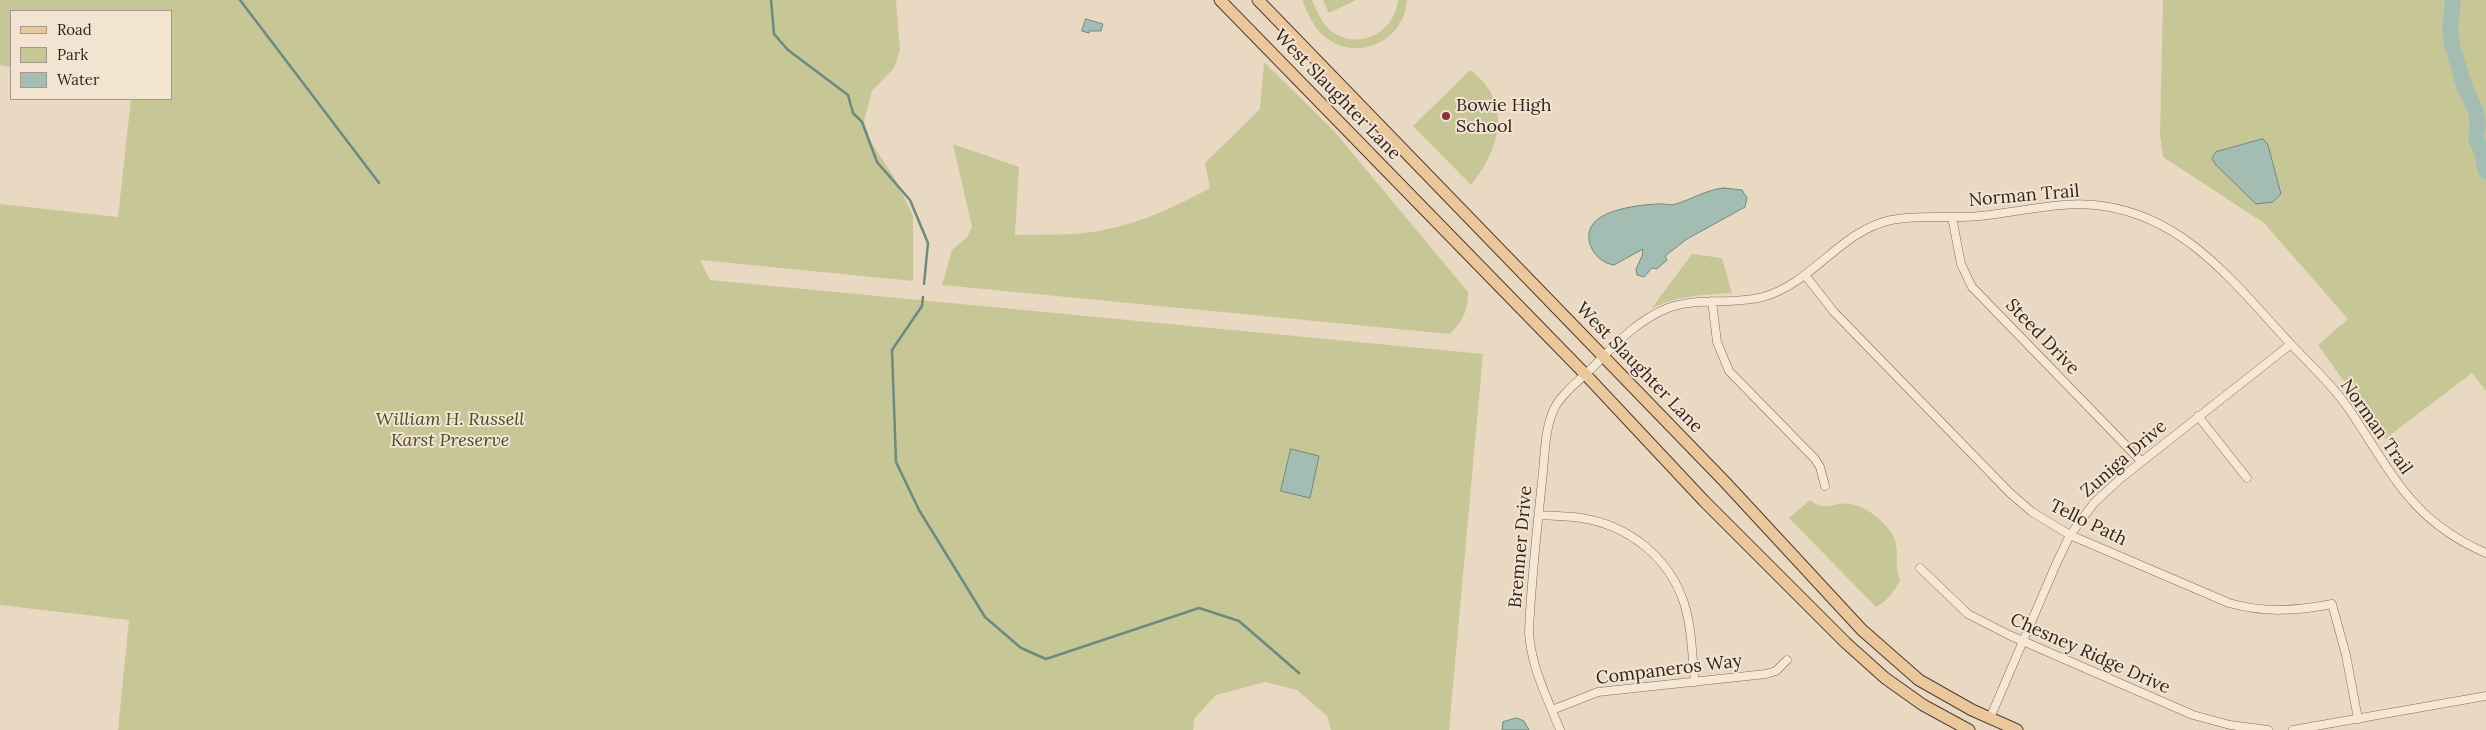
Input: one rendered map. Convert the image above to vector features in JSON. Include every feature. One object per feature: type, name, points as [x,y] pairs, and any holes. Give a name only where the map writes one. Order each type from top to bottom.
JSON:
[{"type":"main road","name":"West Slaughter Lane","points":[[1220,0],[1585,374],[1704,501],[1815,612],[1885,678],[1923,705],[1969,730]]},
{"type":"main road","name":"West Slaughter Lane","points":[[1258,0],[1725,482],[1831,598],[1901,666],[1919,680],[1990,718],[2017,730]]},
{"type":"main road","points":[[1815,612],[1831,598]]},
{"type":"street","name":"Norman Trail","points":[[1585,374],[1637,325],[1650,317],[1680,305],[1759,298],[1778,292],[1805,275],[1848,239],[1869,227],[1896,219],[1952,217],[2072,204],[2103,206],[2142,216],[2172,230],[2200,248],[2224,270],[2339,395],[2396,482],[2419,510],[2445,532],[2486,553]]},
{"type":"street","name":"Steed Drive","points":[[1952,217],[1961,264],[1972,287],[2141,461]]},
{"type":"street","name":"Tello Path","points":[[1805,275],[1834,312],[2010,493],[2032,512],[2070,536],[2246,608],[2293,611],[2332,604],[2346,655],[2358,719]]},
{"type":"street","points":[[1712,301],[1717,342],[1730,371],[1815,460],[1820,467],[1825,486]]},
{"type":"street","name":"Zuniga Drive","points":[[1990,718],[2070,536],[2094,503],[2141,461],[2291,344]]},
{"type":"street","name":"Bremner Drive","points":[[1560,730],[1537,675],[1530,644],[1530,611],[1550,419],[1563,396],[1585,374]]},
{"type":"street","points":[[2198,416],[2247,478]]},
{"type":"street","points":[[1539,515],[1579,517],[1605,523],[1634,537],[1658,558],[1673,578],[1684,603],[1696,682]]},
{"type":"street","name":"Chesney Ridge Drive","points":[[1920,568],[1968,614],[2023,642],[2193,715],[2230,725],[2268,730]]},
{"type":"street","name":"Companeros Way","points":[[1552,710],[1598,692],[1766,674],[1776,671],[1787,660]]},
{"type":"street","points":[[2293,730],[2486,696]]},
{"type":"green space","name":"William H. Russell Karst Preserve","points":[[0,0],[896,0],[900,50],[894,68],[872,91],[864,121],[871,142],[897,182],[913,216],[913,281],[700,260],[710,280],[1483,354],[1449,730],[1331,730],[1327,716],[1297,690],[1265,682],[1216,695],[1194,719],[1193,730],[118,730],[129,620],[0,605],[0,204],[118,217],[131,100],[172,100],[172,10],[10,10],[10,67],[0,65]]},
{"type":"green space","points":[[1302,0],[1312,0],[1322,20],[1330,30],[1352,39],[1363,39],[1373,36],[1390,22],[1398,0],[1407,0],[1404,14],[1398,27],[1388,37],[1377,44],[1364,48],[1350,48],[1337,44],[1320,32],[1311,20]]},
{"type":"green space","points":[[1323,0],[1356,0],[1329,13]]},
{"type":"green space","points":[[2163,0],[2486,0],[2486,391],[2472,373],[2385,439],[2318,345],[2348,319],[2264,223],[2163,157],[2160,134]]},
{"type":"green space","points":[[1264,62],[1334,131],[1468,292],[1464,315],[1450,334],[942,285],[952,250],[967,237],[972,227],[953,144],[1019,167],[1015,235],[1081,233],[1117,227],[1158,213],[1210,188],[1205,163],[1260,109]]},
{"type":"green space","points":[[1470,70],[1484,83],[1493,96],[1498,126],[1489,156],[1471,185],[1413,126]]},
{"type":"green space","points":[[1692,254],[1722,258],[1732,293],[1681,298],[1651,309]]},
{"type":"green space","points":[[1810,500],[1821,506],[1847,503],[1861,507],[1875,515],[1891,532],[1896,544],[1897,568],[1900,580],[1896,588],[1880,605],[1876,607],[1789,518]]},
{"type":"water","points":[[1086,19],[1103,24],[1101,31],[1090,31],[1089,33],[1082,31]]},
{"type":"water","points":[[2263,139],[2268,145],[2281,194],[2273,202],[2256,204],[2215,164],[2212,158],[2216,152]]},
{"type":"water","points":[[1723,188],[1742,190],[1747,198],[1745,207],[1687,239],[1665,256],[1667,260],[1657,269],[1652,268],[1644,277],[1637,275],[1636,269],[1643,249],[1614,265],[1606,263],[1599,258],[1590,245],[1590,230],[1594,223],[1607,214],[1635,206],[1676,204]]},
{"type":"water","points":[[1291,449],[1319,456],[1310,498],[1281,491]]},
{"type":"water","points":[[1517,718],[1524,721],[1529,730],[1502,730],[1503,722]]},
{"type":"waterway","points":[[240,0],[379,183]]},
{"type":"waterway","points":[[771,0],[774,34],[788,50],[848,95],[853,113],[862,122],[877,162],[910,200],[928,243],[924,284]]},
{"type":"waterway","points":[[2453,0],[2450,28],[2452,45],[2465,88],[2476,112],[2478,124],[2476,138],[2482,152],[2486,171]]},
{"type":"waterway","points":[[923,297],[922,306],[892,350],[896,462],[919,510],[985,617],[1021,648],[1046,659],[1199,608],[1239,621],[1299,673]]},
{"type":"place","name":"Bowie High School","points":[[1446,116]]}]
